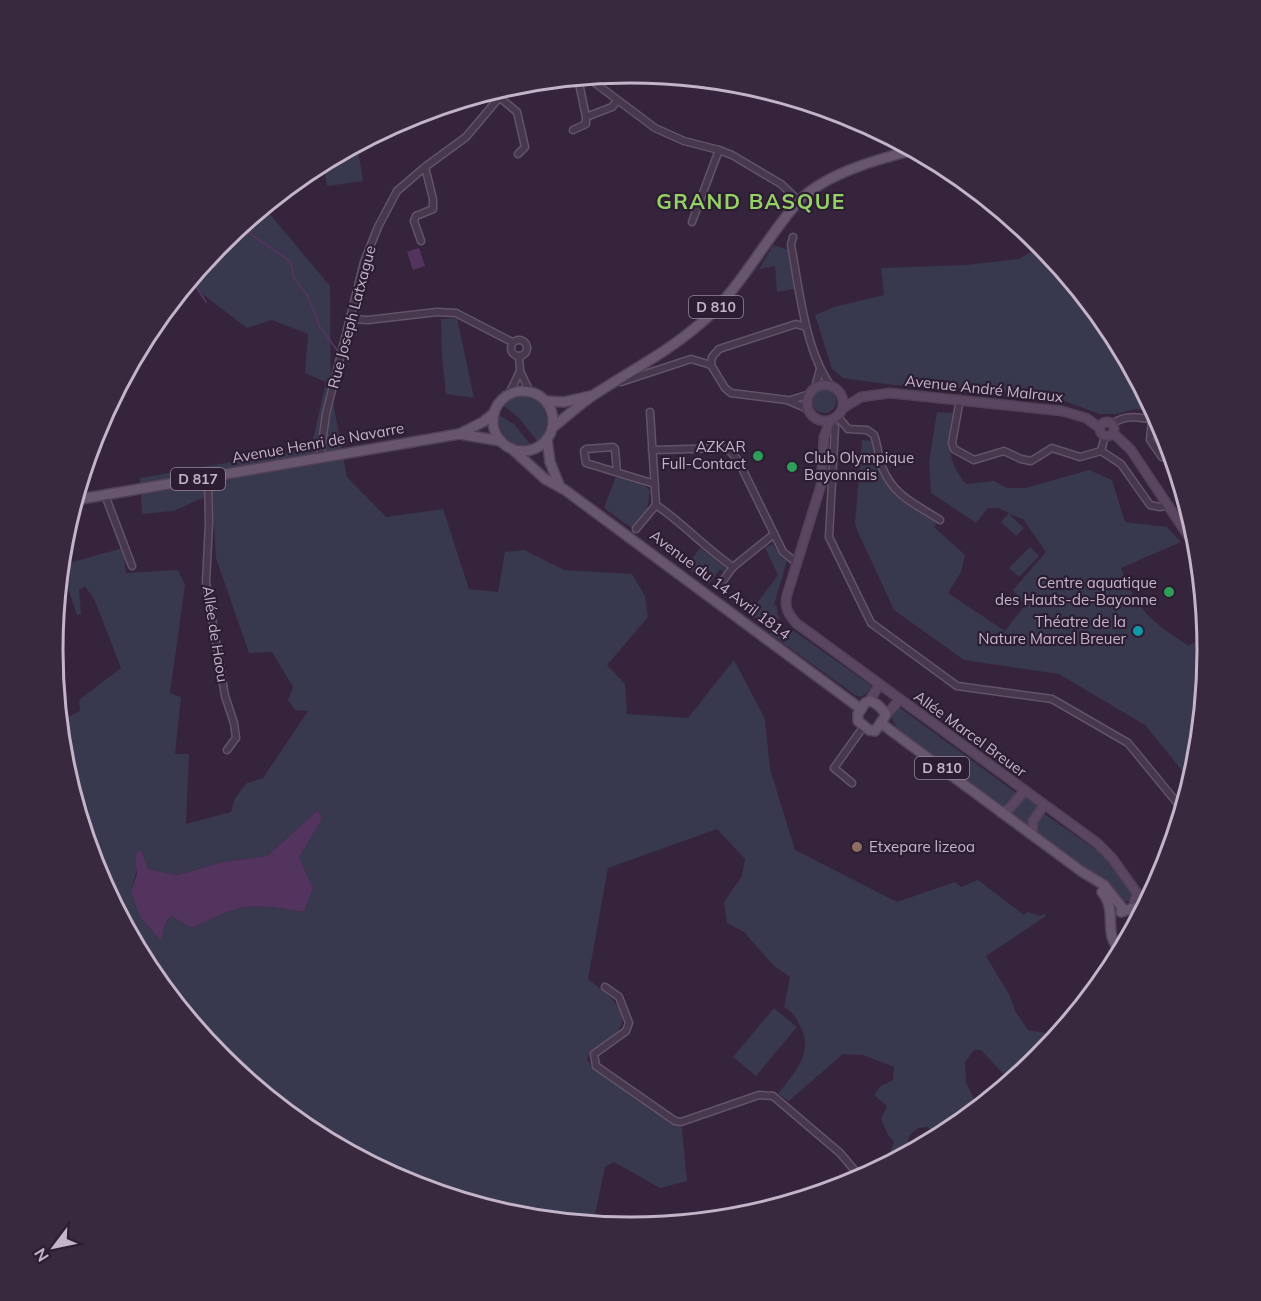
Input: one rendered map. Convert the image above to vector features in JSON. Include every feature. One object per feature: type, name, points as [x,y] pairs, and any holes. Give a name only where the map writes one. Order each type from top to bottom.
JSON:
[{"type":"main road","name":"D 810","points":[[546,401],[564,402],[594,394],[670,349],[704,321],[724,299],[799,201],[837,177],[864,165],[903,153]]},
{"type":"main road","points":[[530,392],[546,401],[553,419],[552,428],[547,439],[535,448],[527,450],[511,448],[501,441],[495,432],[494,412],[509,394],[530,392]]},
{"type":"main road","name":"D 810","points":[[552,428],[594,394]]},
{"type":"main road","name":"Avenue Henri de Navarre","points":[[84,499],[459,434],[483,422],[494,412]]},
{"type":"main road","name":"Avenue Henri de Navarre","points":[[459,434],[501,441]]},
{"type":"main road","points":[[547,439],[550,462],[560,487]]},
{"type":"main road","name":"Avenue du 14 Avril 1814","points":[[511,448],[544,480],[560,487],[648,550],[861,709]]},
{"type":"main road","points":[[869,702],[873,702],[884,711],[884,719],[875,731],[869,730],[858,721],[858,714],[869,702]]},
{"type":"main road","name":"D 810","points":[[884,719],[1001,813],[1104,885],[1129,909]]},
{"type":"main road","name":"D 810","points":[[1081,871],[1106,897],[1110,906],[1111,926]]},
{"type":"main road","points":[[1116,944],[1111,938],[1111,926],[1118,914],[1129,909],[1134,910]]},
{"type":"street","points":[[598,84],[655,128],[669,135],[719,150],[781,184],[799,201]]},
{"type":"street","points":[[573,130],[586,124],[580,85]]},
{"type":"street","points":[[500,98],[517,112],[525,147],[518,154]]},
{"type":"street","name":"Rue Joseph Latxague","points":[[320,458],[326,414],[364,262],[378,227],[397,191],[424,167],[466,137],[500,99]]},
{"type":"street","points":[[586,117],[612,107],[617,101]]},
{"type":"street","points":[[692,222],[719,150]]},
{"type":"street","points":[[421,241],[414,220],[416,216],[433,209],[433,199],[424,167]]},
{"type":"street","points":[[793,237],[791,245],[806,327],[820,369],[831,386],[843,397],[843,408],[834,422],[829,537],[871,623],[957,686],[1052,699],[1128,743],[1177,803]]},
{"type":"street","points":[[351,319],[368,320],[437,312],[456,313],[512,342]]},
{"type":"street","points":[[711,365],[713,355],[719,350],[796,324],[806,327]]},
{"type":"street","points":[[521,339],[527,344],[525,353],[519,356],[514,355],[511,350],[512,342],[521,339]]},
{"type":"street","points":[[519,356],[520,371],[530,392]]},
{"type":"street","points":[[608,387],[680,361],[696,359],[711,365],[725,388],[731,393],[787,400],[808,409],[817,420],[834,422],[848,429],[867,430],[874,435],[881,466],[896,490],[908,502],[940,520]]},
{"type":"street","points":[[808,409],[820,369]]},
{"type":"street","points":[[509,394],[520,371]]},
{"type":"street","points":[[787,400],[825,385],[831,386]]},
{"type":"street","name":"Avenue André Malraux","points":[[840,392],[861,397],[890,393],[1062,411],[1091,420],[1107,428]]},
{"type":"street","name":"Avenue André Malraux","points":[[843,408],[861,397]]},
{"type":"street","points":[[960,399],[952,443],[954,449],[974,460],[1004,451],[1026,461],[1052,448],[1080,457],[1101,451],[1121,464],[1150,505],[1160,507],[1169,505]]},
{"type":"street","points":[[636,529],[656,505],[650,412]]},
{"type":"street","points":[[1101,451],[1107,428],[1119,419],[1129,417],[1148,419]]},
{"type":"street","name":"Allée Marcel Breuer","points":[[817,420],[824,437],[821,481],[787,595],[785,606],[787,612],[796,623],[1107,852],[1137,893],[1129,909]]},
{"type":"street","name":"Allée Marcel Breuer","points":[[824,437],[834,422]]},
{"type":"street","points":[[1107,428],[1131,450],[1185,530]]},
{"type":"street","points":[[1153,429],[1150,440],[1164,457]]},
{"type":"street","points":[[616,472],[613,447],[584,451],[586,463],[655,484]]},
{"type":"street","points":[[652,450],[724,447],[732,452],[783,552],[797,563]]},
{"type":"street","name":"Allée de Haou","points":[[208,478],[209,523],[206,582],[225,696],[234,723],[236,738],[227,750]]},
{"type":"street","points":[[105,495],[132,566]]},
{"type":"street","points":[[656,505],[669,513],[704,546],[733,567]]},
{"type":"street","points":[[719,586],[733,567],[774,534]]},
{"type":"street","points":[[869,702],[880,684]]},
{"type":"street","name":"Allée Marcel Breuer","points":[[884,719],[900,699]]},
{"type":"street","points":[[852,783],[834,768],[864,726]]},
{"type":"street","name":"Allée Marcel Breuer","points":[[1001,813],[1010,808],[1025,790]]},
{"type":"street","points":[[1032,835],[1033,821],[1044,805]]},
{"type":"street","points":[[605,987],[619,997],[629,1023],[626,1030],[594,1054],[596,1066],[675,1121],[681,1122],[759,1095],[773,1096],[840,1154],[855,1171]]},
{"type":"shaded area","points":[[358,153],[363,181],[327,186],[325,173]]},
{"type":"shaded area","points":[[269,213],[330,286],[331,391],[347,477],[386,517],[443,509],[469,589],[498,592],[505,552],[524,550],[564,570],[632,574],[645,596],[648,617],[607,665],[625,684],[627,714],[688,718],[734,660],[765,719],[770,769],[795,850],[897,902],[955,882],[961,887],[978,880],[1024,915],[1028,912],[1040,916],[1044,914],[1046,916],[986,956],[1010,996],[1015,1011],[1028,1030],[1049,1034],[1006,1076],[981,1050],[974,1050],[965,1062],[966,1083],[975,1102],[931,1131],[928,1127],[918,1128],[909,1136],[908,1145],[889,1155],[894,1142],[881,1119],[887,1106],[874,1095],[881,1086],[893,1080],[894,1067],[863,1055],[843,1054],[789,1101],[778,1094],[800,1063],[805,1046],[801,1028],[790,1011],[784,1007],[790,977],[773,965],[744,932],[727,923],[724,902],[742,876],[745,859],[717,829],[608,868],[588,979],[609,996],[620,1011],[622,1018],[621,1026],[615,1034],[597,1047],[587,1059],[594,1070],[682,1128],[687,1181],[660,1188],[614,1162],[605,1167],[595,1215],[599,1217],[556,1213],[484,1199],[413,1175],[347,1142],[285,1101],[256,1077],[229,1052],[180,996],[139,934],[106,868],[93,833],[82,797],[67,717],[80,711],[79,700],[121,668],[95,601],[85,586],[79,590],[81,614],[77,615],[67,585],[70,562],[123,548],[126,573],[178,570],[185,585],[170,693],[181,697],[175,754],[189,754],[186,824],[231,812],[235,798],[247,783],[263,778],[308,711],[295,710],[288,700],[293,687],[272,652],[249,653],[216,558],[212,494],[173,511],[142,514],[140,478],[311,448],[326,382],[305,373],[308,334],[272,320],[247,328],[194,288],[229,249]],"holes":[[[318,810],[322,819],[298,857],[313,889],[304,912],[268,907],[246,907],[225,913],[192,928],[171,916],[165,924],[161,940],[140,917],[131,892],[142,850],[146,869],[178,875],[222,862],[267,856]]]},
{"type":"shaded area","points":[[773,245],[789,250],[794,289],[777,292],[775,266],[759,269]]},
{"type":"shaded area","points":[[419,248],[425,266],[413,270],[407,252]]},
{"type":"shaded area","points":[[1033,250],[1081,305],[1122,367],[1144,411],[1136,409],[1116,414],[1100,414],[1058,399],[986,389],[893,385],[843,378],[832,369],[815,315],[834,307],[884,295],[881,268],[966,265],[1019,259]]},
{"type":"shaded area","points":[[457,318],[474,398],[446,394],[441,319]]},
{"type":"shaded area","points":[[824,389],[832,393],[836,401],[832,409],[824,413],[816,409],[812,401],[816,393]]},
{"type":"shaded area","points":[[518,395],[535,399],[545,411],[546,426],[537,441],[520,419],[503,405]]},
{"type":"shaded area","points":[[937,412],[953,413],[950,450],[955,467],[966,484],[994,481],[1007,488],[1026,488],[1089,470],[1112,480],[1125,522],[1167,527],[1181,542],[1121,568],[1133,595],[1147,614],[1165,630],[1189,646],[1198,639],[1197,688],[1184,773],[1145,725],[1059,674],[964,660],[894,610],[855,523],[862,440],[874,441],[887,480],[938,521],[934,527],[965,555],[961,572],[948,593],[1005,631],[1025,605],[1013,590],[1046,552],[1023,519],[1009,514],[1024,528],[1016,536],[1001,522],[1009,513],[998,508],[988,508],[976,523],[931,493],[929,462]]},
{"type":"shaded area","points":[[499,415],[514,424],[530,444],[511,442],[500,428]]},
{"type":"shaded area","points":[[616,476],[645,485],[650,491],[647,511],[633,529],[604,508]]},
{"type":"shaded area","points":[[773,544],[780,556],[787,561],[774,605],[777,606],[780,619],[762,621],[748,615],[778,575],[765,548]]},
{"type":"shaded area","points":[[1030,547],[1039,556],[1019,577],[1009,568]]},
{"type":"shaded area","points":[[700,548],[725,568],[724,572],[720,569],[709,584],[686,567]]},
{"type":"shaded area","points":[[794,631],[872,686],[865,695],[855,695],[769,633]]},
{"type":"shaded area","points":[[899,707],[1015,792],[1017,794],[1010,805],[1000,807],[894,728],[896,726],[891,717]]},
{"type":"shaded area","points":[[1025,795],[1039,804],[1029,828],[1009,813]]},
{"type":"shaded area","points":[[318,810],[322,819],[299,857],[313,889],[304,912],[268,907],[239,908],[192,928],[171,916],[165,924],[161,941],[140,917],[131,892],[137,874],[135,854],[142,850],[147,869],[178,875],[222,862],[267,856]]},
{"type":"shaded area","points":[[1043,813],[1098,851],[1101,856],[1107,857],[1131,890],[1130,901],[1123,902],[1035,833],[1036,823]]},
{"type":"shaded area","points":[[774,1008],[797,1027],[756,1076],[733,1057]]},
{"type":"waterway","points":[[247,232],[290,261],[294,278],[307,295],[320,327],[337,350]]},
{"type":"waterway","points":[[196,286],[206,302]]},
{"type":"place","name":"AZKAR Full-Contact","points":[[758,456]]},
{"type":"place","name":"Club Olympique Bayonnais","points":[[792,467]]},
{"type":"place","name":"Centre aquatique des Hauts-de-Bayonne","points":[[1169,592]]},
{"type":"place","name":"Théatre de la Nature Marcel Breuer","points":[[1138,631]]},
{"type":"place","name":"Etxepare lizeoa","points":[[857,847]]},
{"type":"district","name":"GRAND BASQUE","points":[[751,202]]}]
